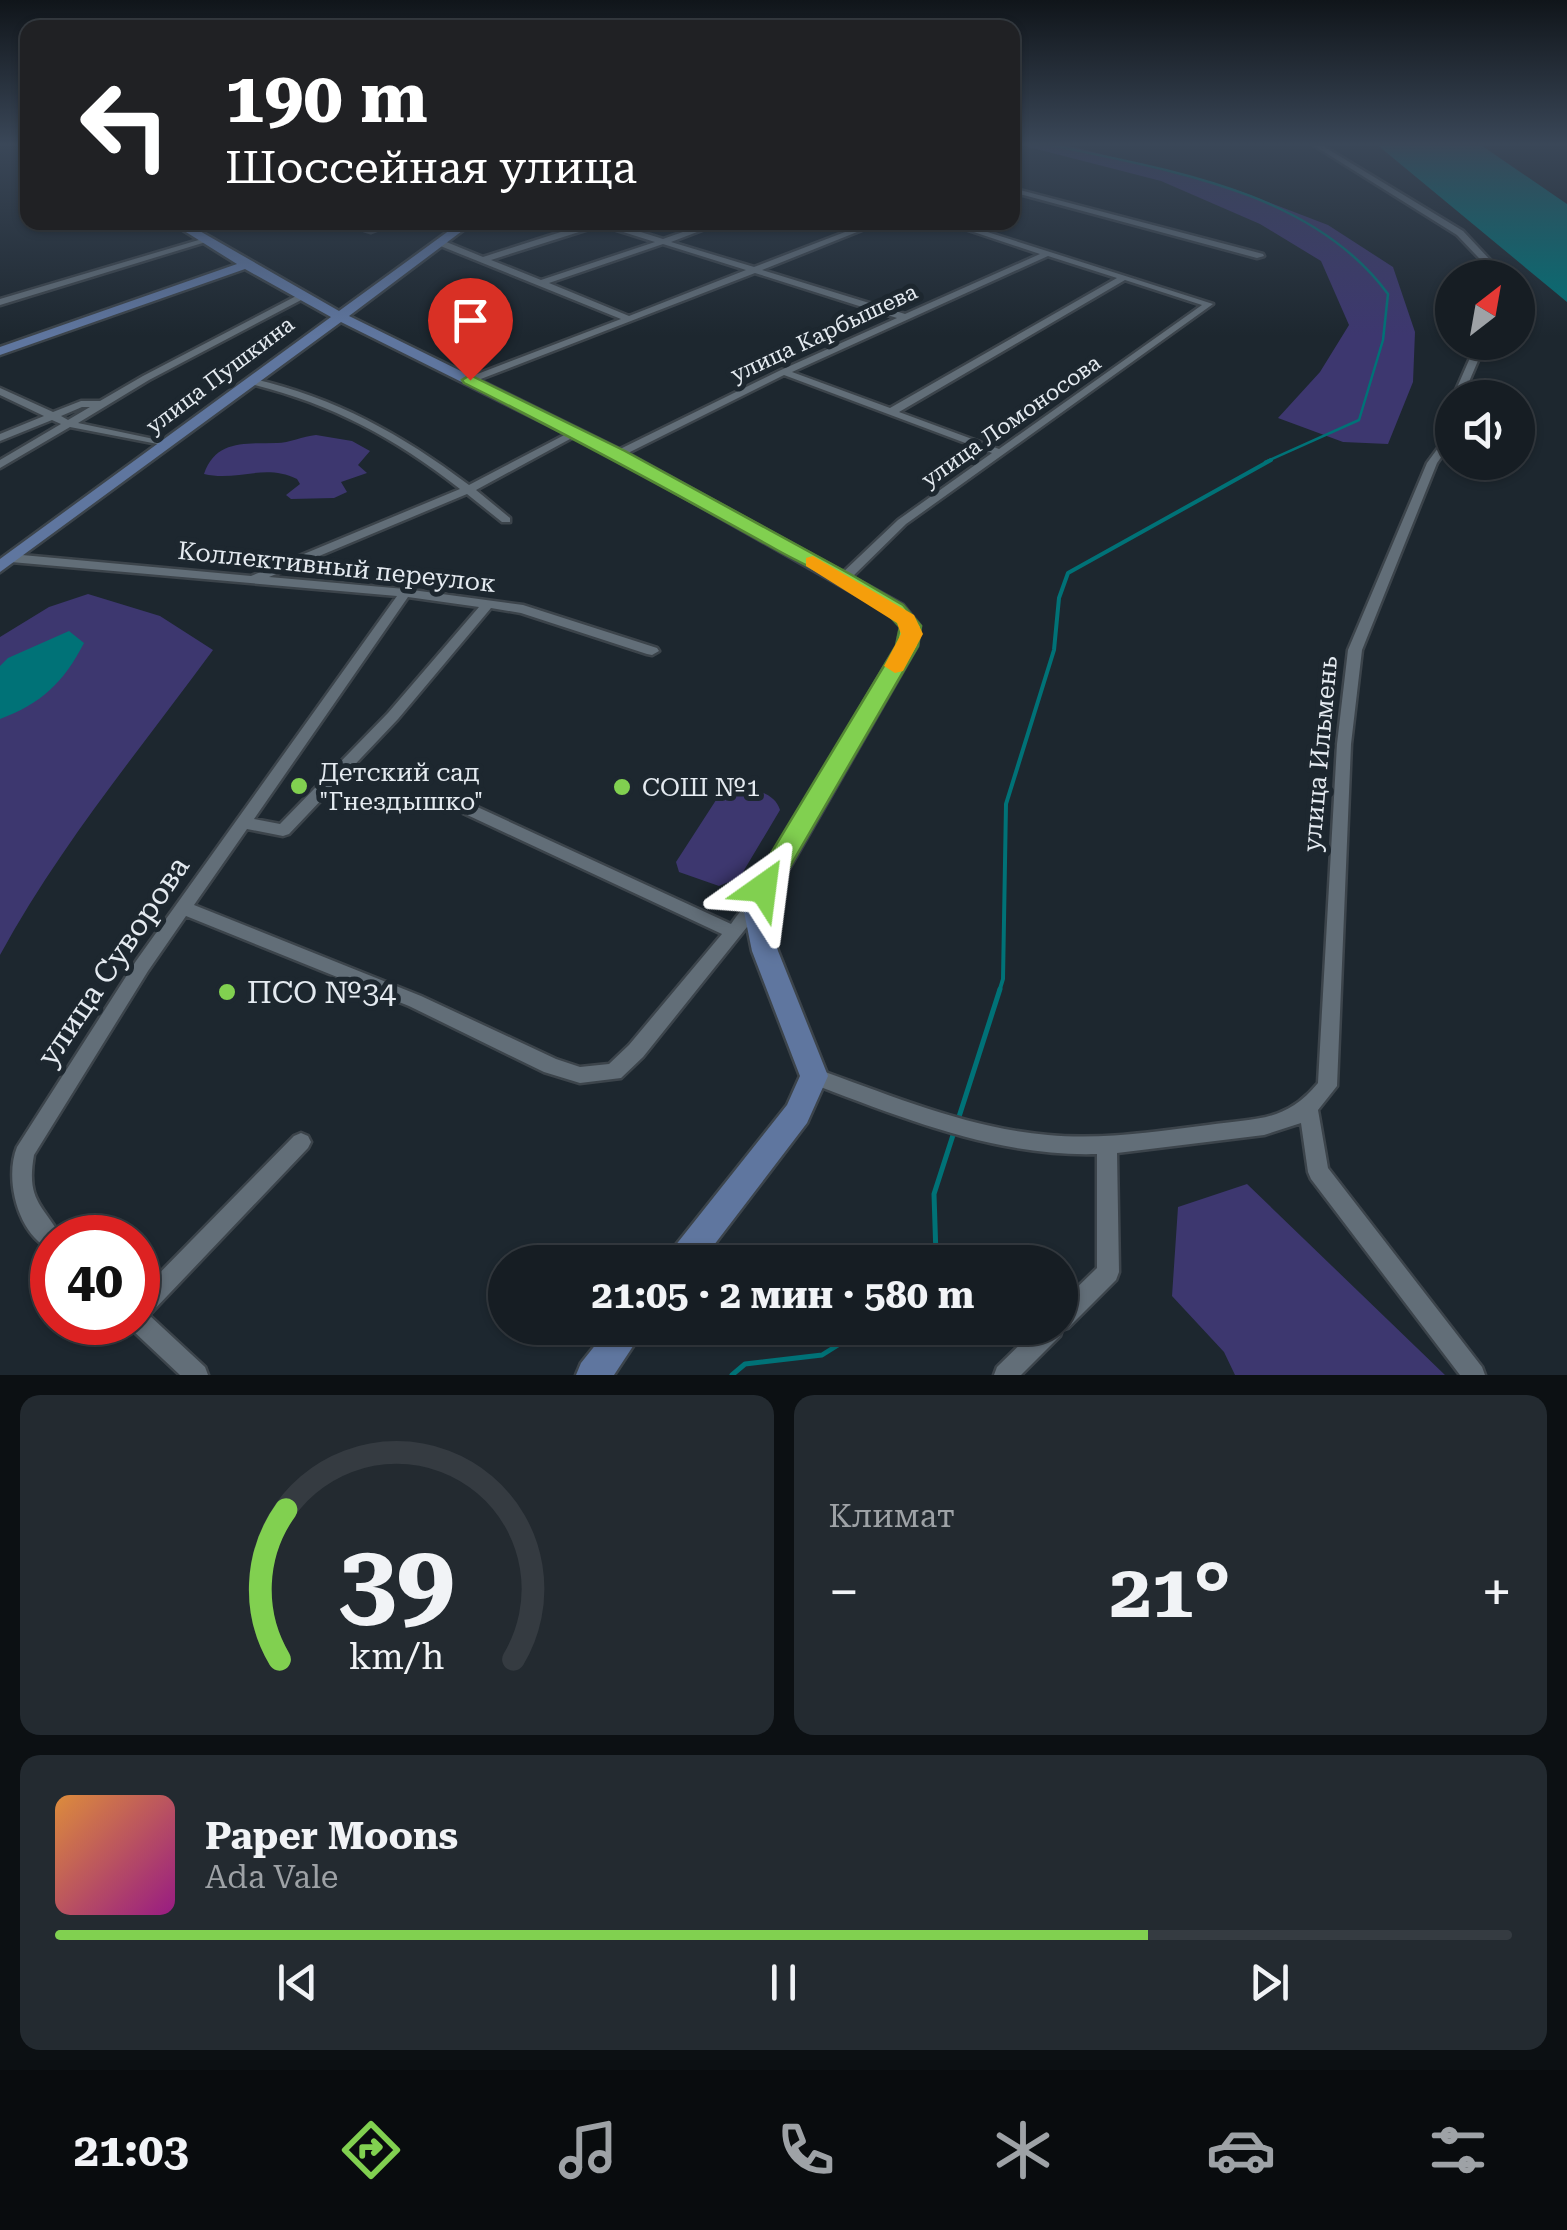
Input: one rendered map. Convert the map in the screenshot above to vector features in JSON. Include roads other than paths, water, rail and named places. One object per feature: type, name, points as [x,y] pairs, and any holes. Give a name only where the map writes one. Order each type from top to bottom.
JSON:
[{"type":"street","points":[[1077,207],[1260,256]]},
{"type":"street","points":[[1417,207],[1460,234],[1485,260]]},
{"type":"street","points":[[183,908],[415,1001],[551,1066],[580,1075],[614,1072],[754,907],[912,634],[896,609],[843,578],[618,454],[300,297],[188,230]]},
{"type":"street","name":"улица Пушкина","points":[[6,562],[338,314],[459,230]]},
{"type":"street","points":[[483,260],[575,230]]},
{"type":"street","points":[[625,230],[904,317]]},
{"type":"street","points":[[542,283],[697,230]]},
{"type":"street","points":[[470,380],[858,230]]},
{"type":"street","points":[[973,230],[1209,304]]},
{"type":"street","points":[[0,302],[205,241]]},
{"type":"street","points":[[441,244],[627,318]]},
{"type":"street","name":"улица Карбышева","points":[[618,454],[784,372],[1048,253]]},
{"type":"street","points":[[0,351],[243,266]]},
{"type":"street","points":[[892,412],[1125,277]]},
{"type":"street","points":[[0,465],[102,404],[300,297]]},
{"type":"street","name":"улица Ломоносова","points":[[843,578],[902,522],[1209,304]]},
{"type":"street","points":[[784,372],[998,452]]},
{"type":"street","points":[[250,380],[288,387],[376,428],[469,489],[506,520]]},
{"type":"street","points":[[0,391],[68,424],[164,444]]},
{"type":"street","points":[[0,438],[81,404],[102,404]]},
{"type":"street","points":[[252,580],[469,489],[576,433]]},
{"type":"street","name":"улица Ильмень","points":[[1308,1112],[1327,1086],[1344,744],[1355,650],[1435,460]]},
{"type":"street","name":"Коллективный переулок","points":[[6,562],[405,593],[522,608],[652,651]]},
{"type":"street","name":"улица Суворова","points":[[33,1215],[20,1186],[24,1154],[183,908],[405,593]]},
{"type":"street","points":[[243,823],[283,830],[393,716],[488,604]]},
{"type":"street","points":[[468,809],[732,932]]},
{"type":"street","points":[[695,1245],[798,1114],[814,1076],[765,951],[754,907]]},
{"type":"street","points":[[814,1076],[928,1117],[988,1134],[1046,1144],[1107,1144],[1282,1123],[1308,1112],[1318,1172],[1474,1375]]},
{"type":"street","points":[[160,1287],[301,1142]]},
{"type":"street","points":[[1078,1302],[1108,1272],[1107,1144]]},
{"type":"street","points":[[160,1341],[197,1375]]},
{"type":"street","points":[[593,1375],[617,1345]]},
{"type":"street","points":[[1004,1375],[1035,1345]]},
{"type":"water","points":[[1452,207],[1567,207],[1567,302],[1535,276],[1535,260],[1516,260]]},
{"type":"water","points":[[69,631],[84,643],[68,669],[39,699],[0,719],[0,666],[8,658]]},
{"type":"waterway","points":[[1265,462],[1359,420],[1383,340],[1388,294],[1356,258],[1318,230],[1276,207]]},
{"type":"waterway","points":[[999,992],[1003,979],[1006,804],[1054,650],[1059,598],[1068,573],[1271,460]]},
{"type":"waterway","points":[[957,1123],[1000,989]]},
{"type":"waterway","points":[[936,1245],[934,1194],[954,1132]]},
{"type":"waterway","points":[[732,1375],[745,1364],[822,1355],[838,1345]]},
{"type":"place","name":"Детский сад \"Гнездышко\"","points":[[299,786]]},
{"type":"place","name":"СОШ №1","points":[[622,787]]},
{"type":"place","name":"ПСО №34","points":[[227,992]]}]
